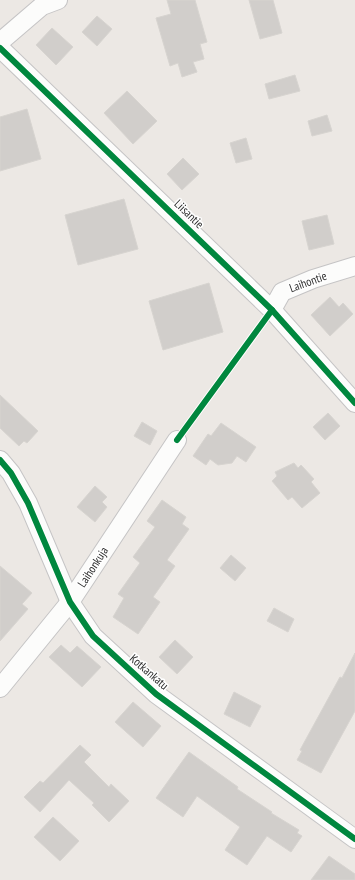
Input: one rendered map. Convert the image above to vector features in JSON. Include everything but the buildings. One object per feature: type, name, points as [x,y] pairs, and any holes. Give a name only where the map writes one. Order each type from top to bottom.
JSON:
[{"type":"street","points":[[0,42],[42,6],[58,0]]},
{"type":"street","name":"Liisantie","points":[[0,48],[272,310],[355,403]]},
{"type":"street","name":"Laihontie","points":[[272,310],[282,292],[313,279],[355,266]]},
{"type":"street","name":"Laihonkuja","points":[[0,688],[70,602],[176,440]]},
{"type":"street","name":"Kotkankatu","points":[[0,460],[10,473],[28,503],[70,602],[93,636],[156,694],[355,838]]},
{"type":"cycle path","points":[[0,48],[272,310],[355,403]]},
{"type":"cycle path","points":[[177,440],[272,310]]},
{"type":"cycle path","points":[[0,460],[11,473],[28,503],[70,602],[93,636],[156,694],[355,839]]}]
